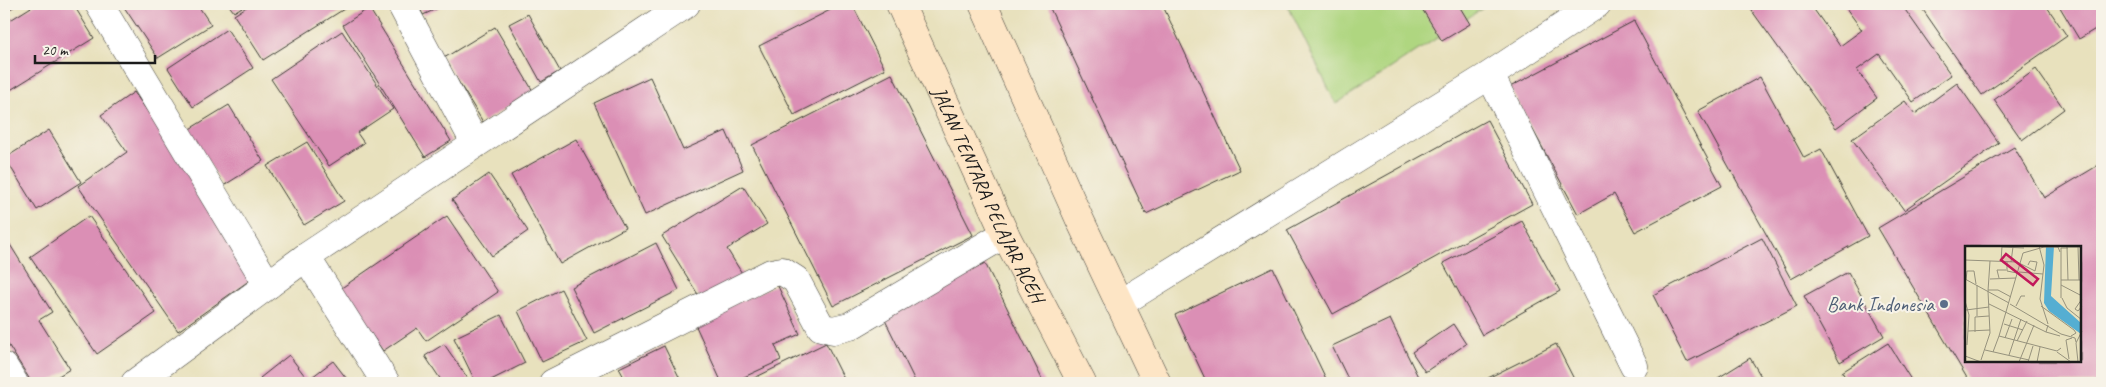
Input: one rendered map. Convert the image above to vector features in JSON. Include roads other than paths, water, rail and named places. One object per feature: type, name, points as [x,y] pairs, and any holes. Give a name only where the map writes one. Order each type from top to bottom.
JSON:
[{"type":"main road","name":"JALAN TENTARA PELAJAR ACEH","points":[[900,4],[1005,234],[1082,383]]},
{"type":"main road","points":[[983,4],[1119,304],[1157,383]]},
{"type":"street","points":[[100,4],[268,285]]},
{"type":"street","points":[[401,4],[475,143]]},
{"type":"street","points":[[135,383],[306,257],[686,4]]},
{"type":"street","points":[[1119,304],[1490,75],[1598,4]]},
{"type":"street","points":[[1490,75],[1634,366]]},
{"type":"street","points":[[553,383],[771,273],[782,272],[796,280],[821,327],[833,330],[850,326],[1005,234]]},
{"type":"street","points":[[306,257],[386,383]]},
{"type":"street","points":[[4,367],[14,383]]},
{"type":"place","name":"Bank Indonesia","points":[[1944,304]]}]
